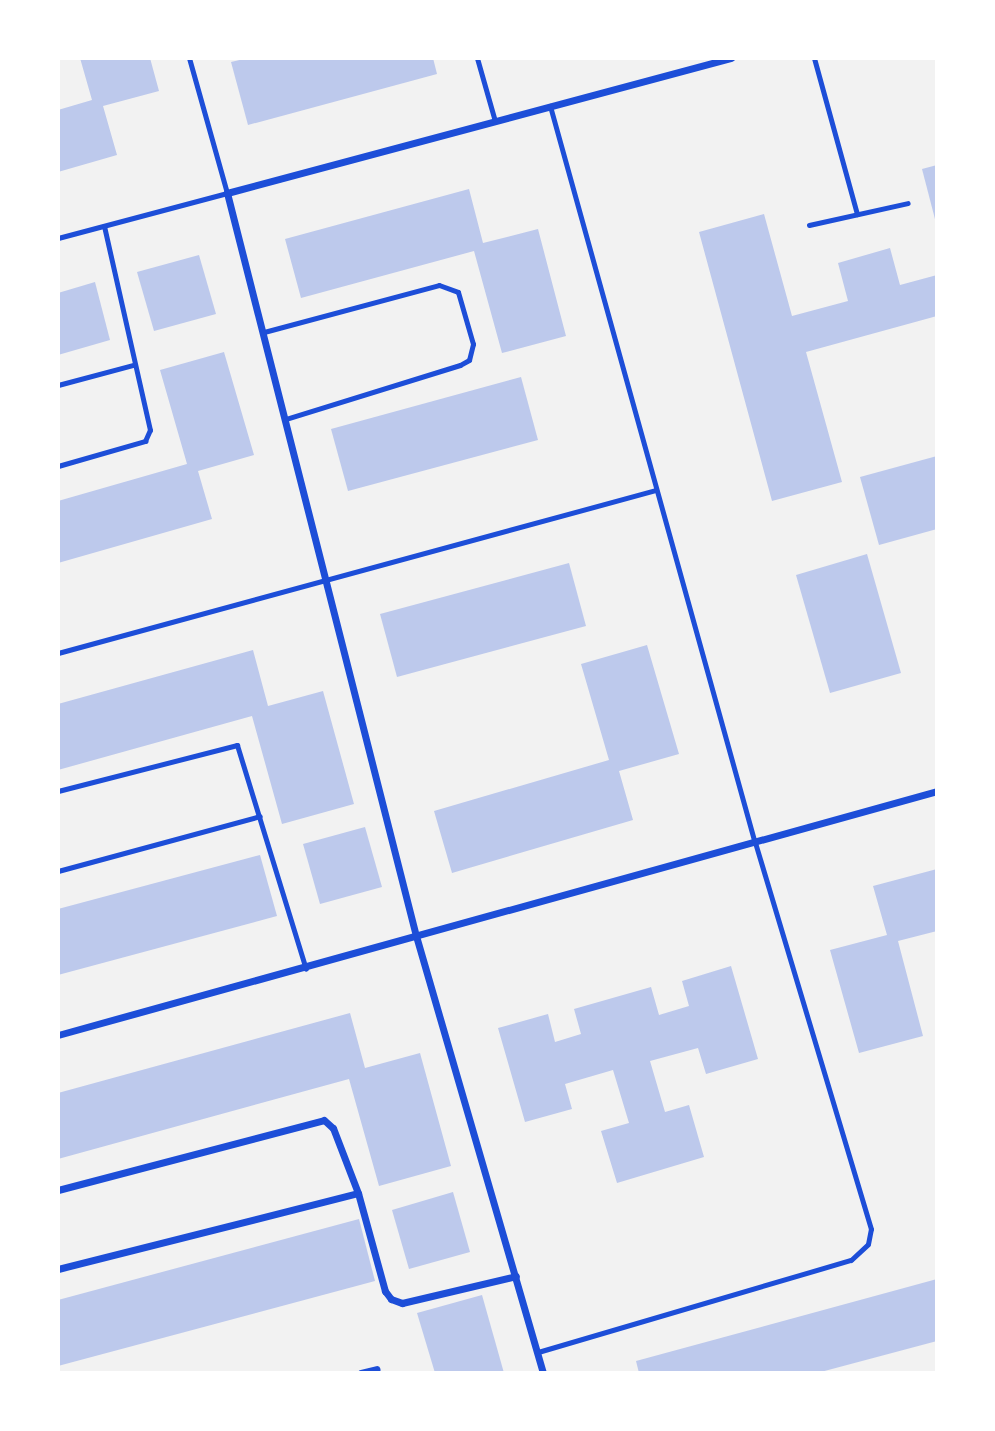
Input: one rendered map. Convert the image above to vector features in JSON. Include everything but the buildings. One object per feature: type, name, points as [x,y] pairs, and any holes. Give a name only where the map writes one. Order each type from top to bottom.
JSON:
[{"type":"street","points":[[543,1373],[416,936],[328,580],[227,193],[731,58]]},
{"type":"street","points":[[58,1035],[306,969],[754,840],[937,791]]},
{"type":"street","points":[[58,1191],[324,1120],[333,1128],[358,1193],[385,1291],[391,1299],[402,1303],[516,1276]]},
{"type":"street","points":[[58,1269],[358,1193]]},
{"type":"street","points":[[361,1373],[377,1369]]},
{"type":"lane","points":[[58,238],[227,193],[189,58]]},
{"type":"lane","points":[[477,58],[495,121]]},
{"type":"lane","points":[[814,58],[857,214]]},
{"type":"lane","points":[[538,1352],[851,1260],[868,1244],[871,1229],[754,840],[550,106]]},
{"type":"lane","points":[[809,225],[908,203]]},
{"type":"lane","points":[[58,466],[145,441],[149,430],[146,404],[132,365],[104,226]]},
{"type":"lane","points":[[264,332],[439,285],[458,292],[473,344],[469,360],[460,365],[286,419]]},
{"type":"lane","points":[[58,385],[132,365]]},
{"type":"lane","points":[[58,653],[656,490]]},
{"type":"lane","points":[[58,791],[230,744],[242,752],[306,969]]},
{"type":"lane","points":[[58,871],[260,816]]}]
